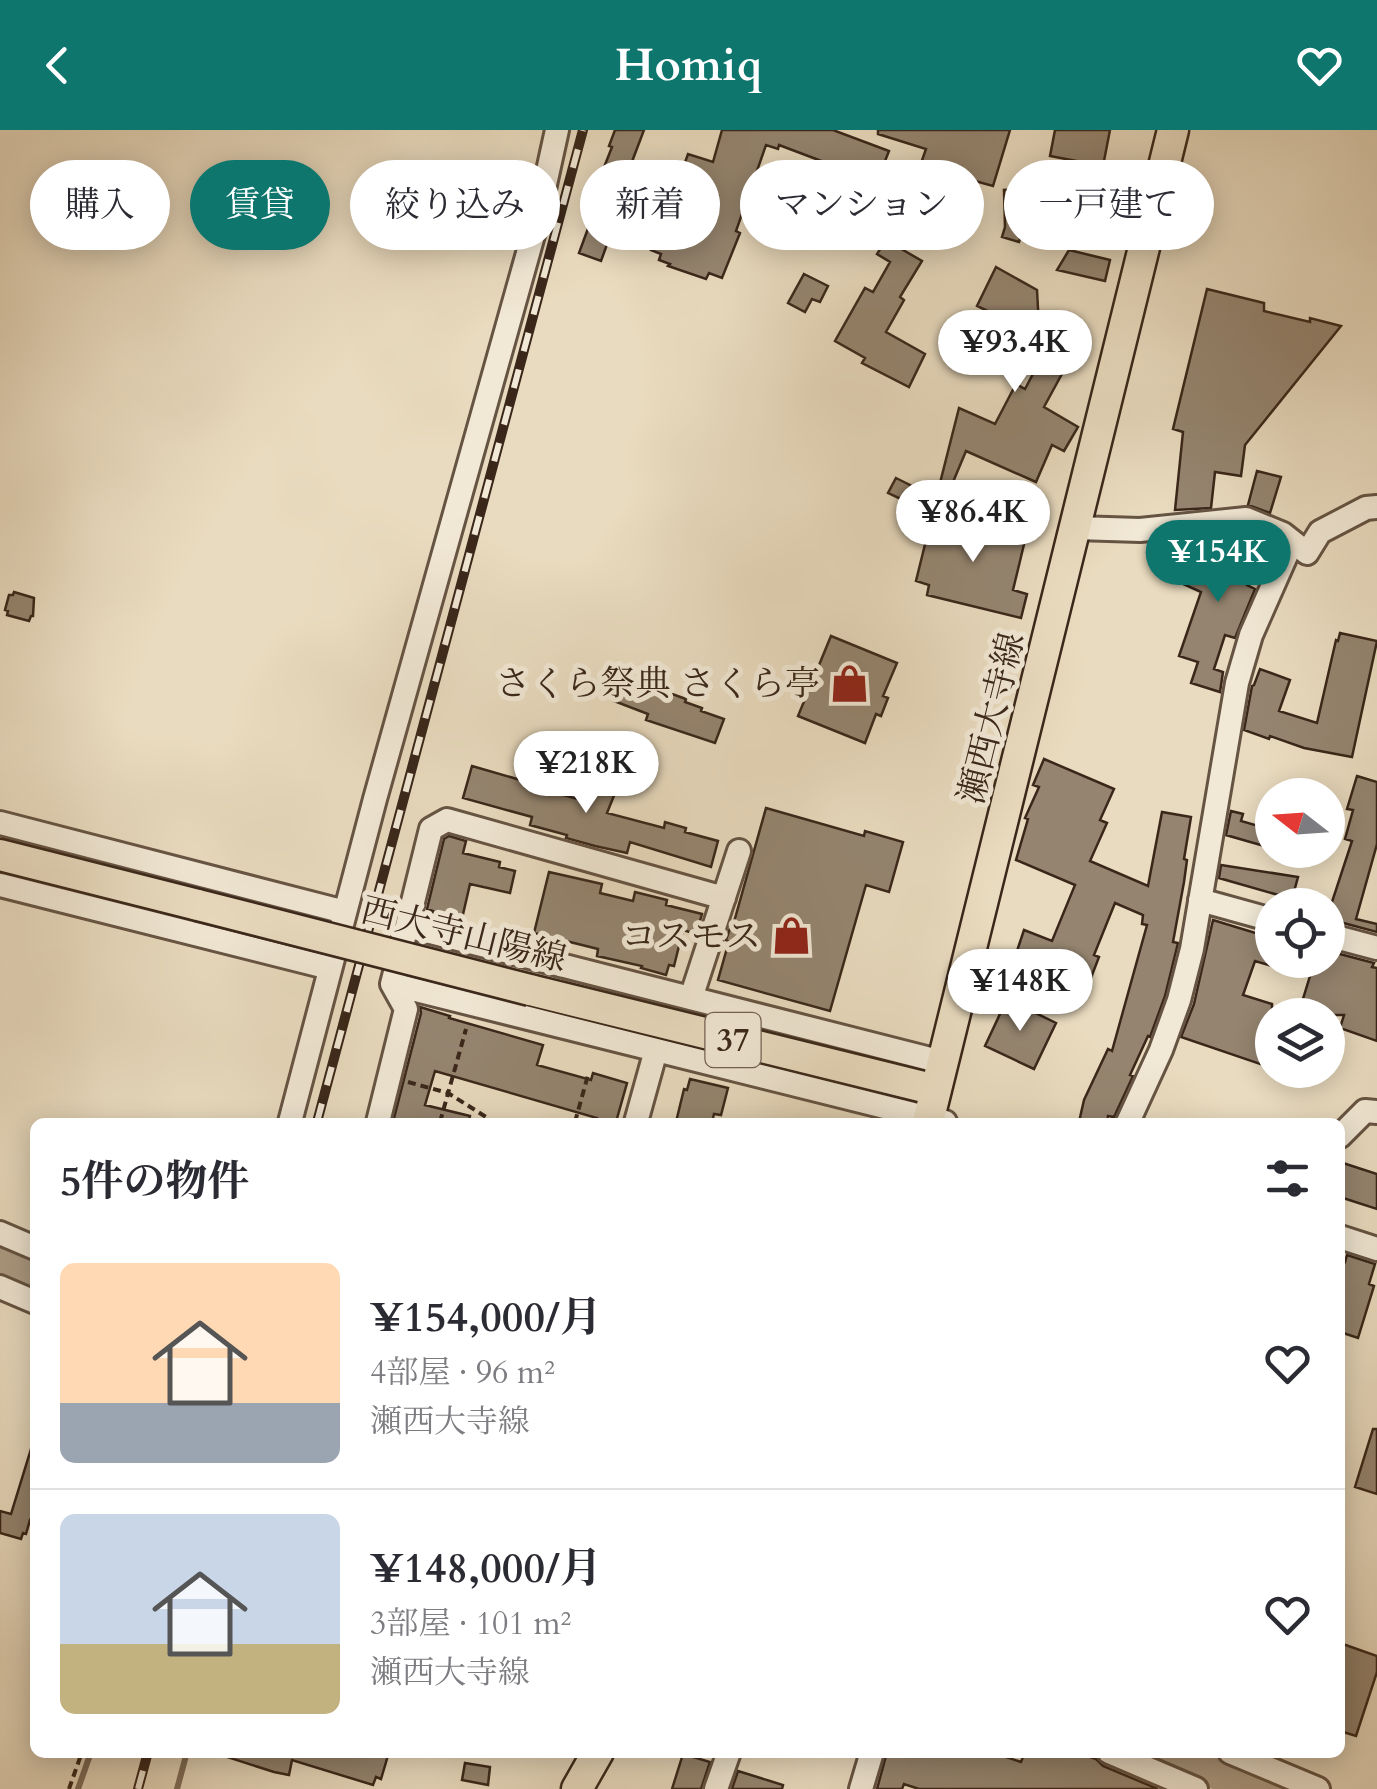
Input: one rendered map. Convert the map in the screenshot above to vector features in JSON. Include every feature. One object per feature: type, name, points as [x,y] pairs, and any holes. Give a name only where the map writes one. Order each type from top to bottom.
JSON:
[{"type":"main road","name":"瀬西大寺線","points":[[936,1103],[1173,130]]},
{"type":"main road","name":"西大寺山陽線","points":[[0,855],[530,990],[936,1103]]},
{"type":"main road","points":[[577,1789],[595,1758]]},
{"type":"street","points":[[291,1118],[537,221],[557,130]]},
{"type":"street","points":[[1076,528],[1140,530],[1246,519],[1283,534],[1307,553],[1320,532],[1366,508],[1377,507]]},
{"type":"street","points":[[1130,1118],[1179,1000],[1218,802],[1236,684],[1251,636],[1292,542]]},
{"type":"street","points":[[379,1118],[406,1009],[392,984],[431,830],[447,820],[724,898]]},
{"type":"street","points":[[0,822],[345,912]]},
{"type":"street","points":[[691,998],[739,852]]},
{"type":"street","points":[[0,884],[330,968]]},
{"type":"street","points":[[1200,900],[1255,915]]},
{"type":"street","points":[[407,926],[691,998],[936,1103]]},
{"type":"street","points":[[1345,940],[1377,948]]},
{"type":"street","points":[[392,984],[656,1050],[936,1103]]},
{"type":"street","points":[[637,1118],[656,1050]]},
{"type":"street","points":[[1345,1131],[1365,1112],[1377,1112]]},
{"type":"street","points":[[0,1233],[30,1246]]},
{"type":"street","points":[[1345,1239],[1377,1249]]},
{"type":"street","points":[[0,1287],[30,1300]]},
{"type":"street","points":[[716,1789],[727,1758]]},
{"type":"street","points":[[861,1789],[870,1758]]},
{"type":"street","points":[[1123,1758],[1196,1789]]},
{"type":"street","points":[[1244,1758],[1318,1789]]},
{"type":"path","points":[[441,1118],[466,1029]]},
{"type":"path","points":[[576,1118],[588,1075]]},
{"type":"path","points":[[389,1077],[448,1093],[488,1118]]},
{"type":"path","points":[[69,1789],[80,1758]]},
{"type":"building","points":[[615,130],[644,130],[633,160],[607,160],[612,147],[609,146]]},
{"type":"building","points":[[722,130],[833,130],[889,151],[885,160],[819,160],[779,145],[778,149],[766,145],[761,160],[740,160],[740,220],[736,231],[740,233],[722,278],[709,273],[706,279],[668,266],[659,260],[661,254],[651,250],[720,250],[720,160],[714,160]]},
{"type":"building","points":[[878,130],[1010,130],[993,186],[984,184],[984,160],[922,160],[926,149],[878,134]]},
{"type":"building","points":[[1055,130],[1110,130],[1104,160],[1050,156]]},
{"type":"building","points":[[688,154],[707,160],[686,160]]},
{"type":"building","points":[[580,250],[605,250],[601,261],[579,253]]},
{"type":"building","points":[[880,250],[903,250],[922,261],[900,297],[904,300],[886,332],[925,354],[909,387],[862,363],[865,358],[835,341],[865,288],[873,292],[890,262],[877,254]]},
{"type":"building","points":[[1069,250],[1110,260],[1105,281],[1057,270]]},
{"type":"building","points":[[996,267],[1037,290],[1039,327],[1063,328],[1053,350],[1070,359],[1044,407],[1078,427],[1064,451],[1052,445],[1036,482],[966,451],[948,494],[938,491],[959,408],[995,424],[1016,384],[1025,389],[1045,351],[1001,326],[1021,327],[977,306]]},
{"type":"building","points":[[804,274],[828,286],[820,302],[812,299],[805,312],[788,303]]},
{"type":"building","points":[[1207,289],[1264,303],[1264,311],[1341,326],[1245,445],[1241,476],[1215,472],[1211,508],[1175,510],[1183,432],[1173,429]]},
{"type":"building","points":[[1257,471],[1281,477],[1270,513],[1248,505]]},
{"type":"building","points":[[896,478],[912,486],[905,501],[888,493]]},
{"type":"building","points":[[933,512],[1026,536],[1013,590],[1027,594],[1021,618],[927,595],[929,585],[916,581]]},
{"type":"building","points":[[1244,534],[1261,541],[1247,585],[1255,589],[1235,638],[1225,635],[1214,669],[1223,672],[1220,692],[1191,683],[1198,662],[1179,656],[1201,592],[1172,579],[1180,562],[1210,574],[1226,536]]},
{"type":"building","points":[[14,592],[34,598],[29,621],[7,615],[9,595]]},
{"type":"building","points":[[1340,633],[1377,641],[1352,757],[1244,730],[1252,686],[1260,669],[1290,680],[1279,711],[1317,723]]},
{"type":"building","name":"さくら祭典 さくら亭","points":[[831,636],[897,663],[883,696],[888,698],[881,716],[876,714],[865,743],[798,716]]},
{"type":"building","points":[[623,676],[686,699],[701,711],[724,719],[715,743],[646,720],[648,714],[614,701]]},
{"type":"building","points":[[1044,759],[1114,789],[1100,820],[1107,823],[1090,861],[1148,886],[1162,812],[1191,817],[1173,942],[1178,943],[1165,996],[1114,1117],[1080,1118],[1108,1049],[1112,1051],[1147,925],[1142,924],[1143,915],[1115,903],[1094,955],[1099,957],[1084,996],[1011,969],[1024,930],[1052,941],[1075,885],[1016,860],[1028,819],[1025,818],[1039,787],[1033,785]]},
{"type":"building","points":[[472,766],[585,801],[595,770],[616,777],[607,813],[664,828],[665,822],[718,841],[711,867],[630,842],[627,853],[566,838],[567,835],[530,825],[532,817],[463,798]]},
{"type":"building","points":[[1357,776],[1377,782],[1377,844],[1356,919],[1377,924],[1377,932],[1345,923],[1345,888],[1337,888],[1352,841],[1345,839],[1353,810],[1347,809]]},
{"type":"building","name":"コスモス","points":[[766,808],[864,836],[865,831],[903,842],[889,892],[866,885],[830,1011],[718,980],[729,941],[726,940]]},
{"type":"building","points":[[1231,811],[1243,814],[1241,821],[1255,825],[1255,843],[1226,835]]},
{"type":"building","points":[[449,836],[466,841],[463,853],[500,862],[499,867],[515,871],[510,893],[470,884],[461,923],[432,915],[433,911],[427,909],[444,839]]},
{"type":"building","points":[[1221,865],[1298,877],[1295,888],[1255,888],[1219,878]]},
{"type":"building","points":[[549,872],[602,884],[600,893],[633,901],[635,892],[702,914],[696,934],[683,930],[674,966],[669,965],[666,975],[597,956],[598,949],[534,933]]},
{"type":"building","points":[[1213,920],[1255,933],[1255,961],[1243,995],[1255,999],[1255,1062],[1181,1037],[1194,1004]]},
{"type":"building","points":[[1345,955],[1374,963],[1377,1041],[1345,1030],[1345,998],[1303,998],[1309,978],[1345,978]]},
{"type":"building","points":[[1007,999],[1056,1023],[1034,1069],[985,1046]]},
{"type":"building","points":[[420,1007],[543,1045],[537,1065],[591,1080],[593,1073],[627,1083],[617,1118],[597,1118],[435,1071],[425,1105],[470,1118],[394,1118]]},
{"type":"building","points":[[690,1079],[728,1088],[721,1115],[677,1118],[684,1089],[687,1090]]},
{"type":"building","points":[[1345,1164],[1377,1174],[1377,1209],[1345,1199]]},
{"type":"building","points":[[1347,1255],[1375,1264],[1369,1284],[1374,1286],[1358,1338],[1345,1334]]},
{"type":"building","points":[[1373,1429],[1377,1429],[1377,1494],[1355,1487]]},
{"type":"building","points":[[30,1452],[30,1520],[21,1539],[0,1533],[0,1511],[11,1514]]},
{"type":"building","points":[[1345,1645],[1377,1656],[1377,1672],[1356,1736],[1345,1733]]},
{"type":"building","points":[[230,1758],[387,1758],[381,1779],[376,1777],[373,1785],[292,1760],[289,1775]]},
{"type":"building","points":[[682,1758],[710,1762],[701,1789],[672,1789]]},
{"type":"building","points":[[885,1758],[1009,1758],[1021,1762],[1023,1758],[1093,1758],[1158,1789],[919,1789],[904,1784],[902,1789],[877,1789]]},
{"type":"building","points":[[465,1763],[490,1767],[488,1785],[462,1780]]},
{"type":"building","points":[[738,1771],[783,1785],[782,1789],[732,1789]]},
{"type":"waterway","points":[[0,1257],[30,1270]]},
{"type":"waterway","points":[[78,1789],[89,1758]]},
{"type":"waterway","points":[[177,1789],[185,1758]]},
{"type":"waterway","points":[[1191,1758],[1264,1789]]},
{"type":"railway","points":[[318,1118],[583,130]]},
{"type":"railway","points":[[138,1789],[146,1758]]},
{"type":"place","name":"さくら祭典 さくら亭","points":[[850,683]]},
{"type":"place","name":"コスモス","points":[[791,936]]}]
